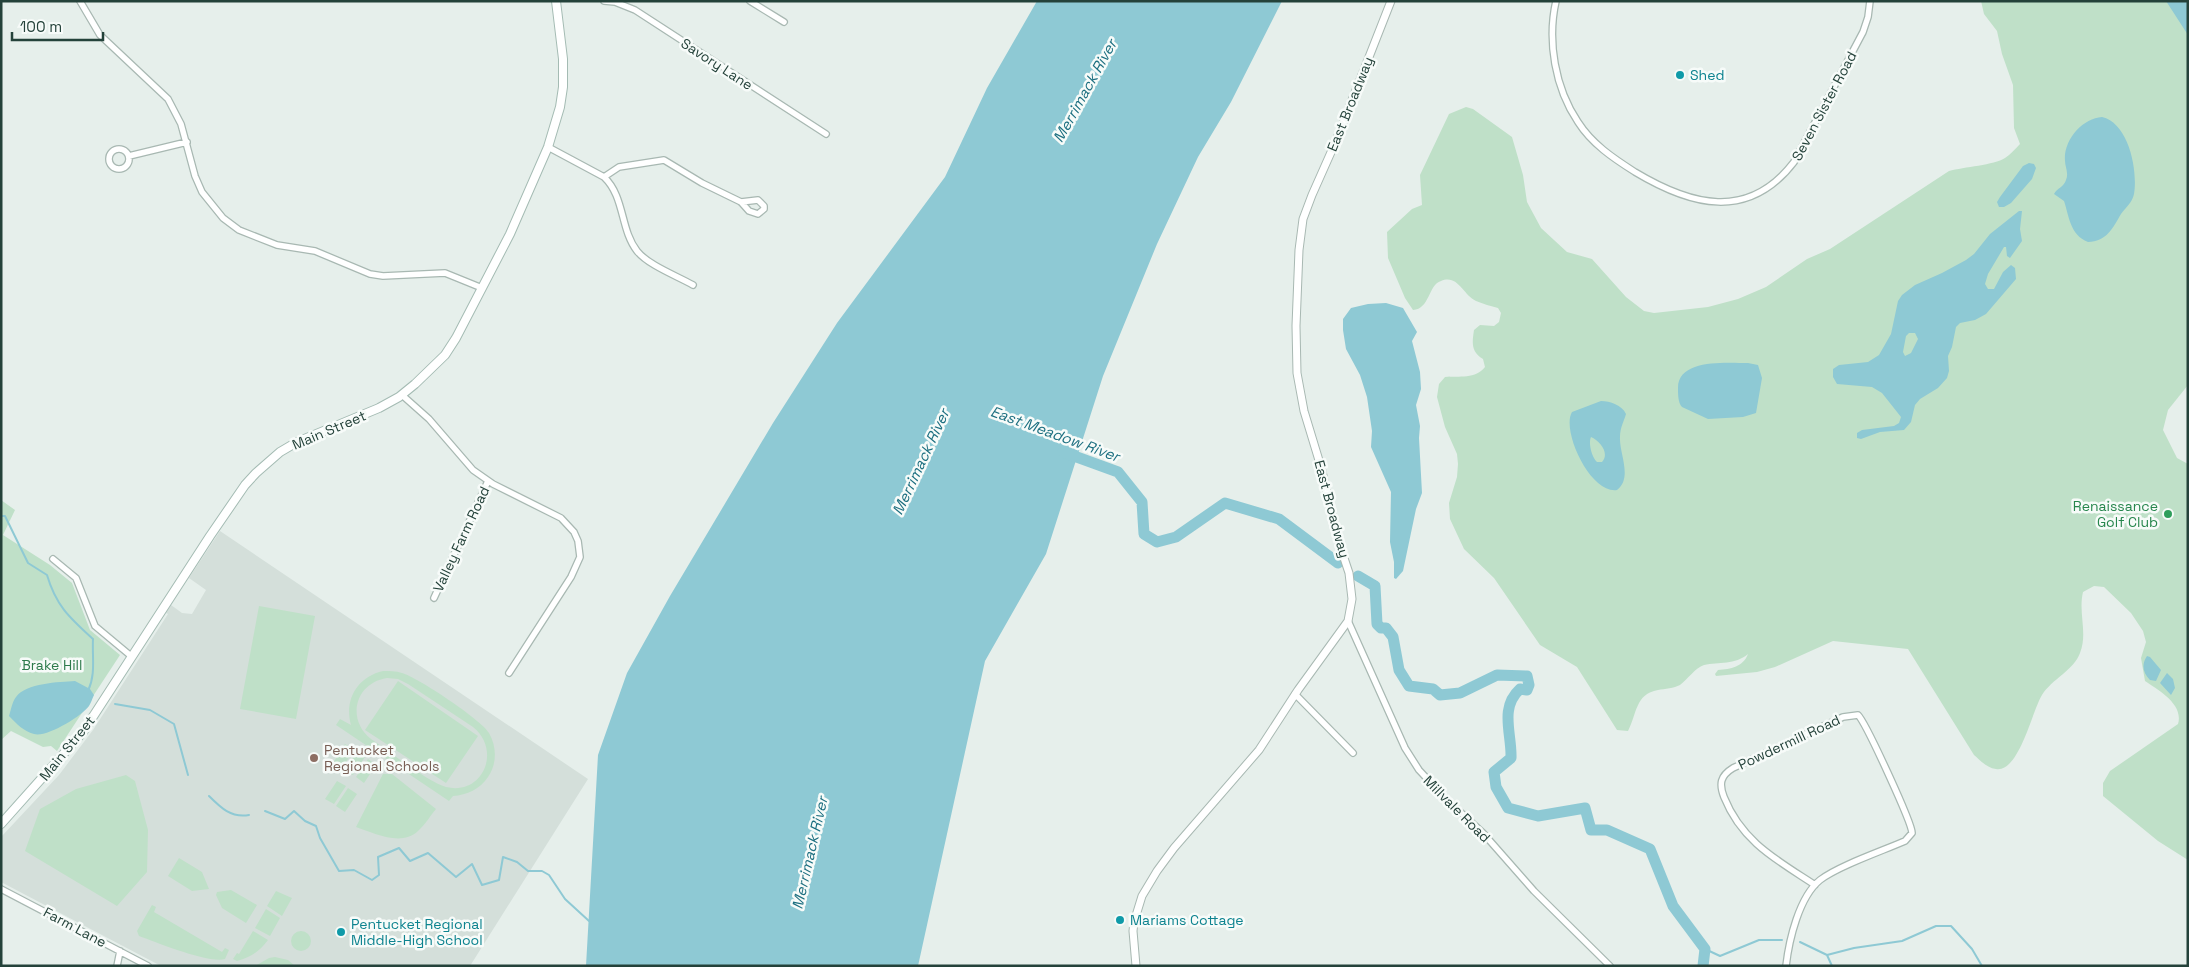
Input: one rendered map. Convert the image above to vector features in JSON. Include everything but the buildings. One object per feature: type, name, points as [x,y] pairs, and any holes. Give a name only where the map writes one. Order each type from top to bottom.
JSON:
[{"type":"main road","name":"Main Street","points":[[1,824],[83,732],[244,485],[267,462],[297,442],[379,408],[402,395],[445,354],[482,288],[527,198],[548,147],[560,107],[563,86],[564,59],[556,1]]},
{"type":"street","points":[[80,1],[100,35],[168,99],[181,124],[195,176],[208,200],[223,218],[249,235],[277,245],[315,251],[370,274],[383,276],[445,273],[482,288]]},
{"type":"street","name":"Savory Lane","points":[[604,1],[615,2],[634,10],[826,134]]},
{"type":"street","points":[[750,1],[784,22]]},
{"type":"street","name":"East Broadway","points":[[1136,966],[1134,922],[1142,896],[1153,878],[1174,848],[1259,750],[1295,694],[1348,621],[1352,599],[1350,573],[1338,540],[1322,467],[1304,411],[1298,380],[1296,326],[1299,250],[1303,219],[1307,208],[1323,167],[1336,141],[1391,1]]},
{"type":"street","name":"Seven Sister Road","points":[[1556,1],[1552,33],[1558,76],[1568,106],[1585,132],[1600,148],[1618,162],[1666,190],[1699,201],[1720,202],[1758,193],[1778,180],[1794,162],[1863,32],[1868,17],[1870,1]]},
{"type":"street","points":[[129,156],[186,142]]},
{"type":"street","points":[[548,147],[611,183],[636,251],[644,258],[693,285]]},
{"type":"street","points":[[604,178],[619,167],[664,160],[702,183],[741,202]]},
{"type":"street","points":[[402,395],[429,420],[464,462],[488,481],[561,518],[574,532],[580,550],[577,566],[509,673]]},
{"type":"street","name":"Valley Farm Road","points":[[434,598],[488,481]]},
{"type":"street","points":[[53,558],[76,578],[95,626],[131,656]]},
{"type":"street","name":"Millvale Road","points":[[1348,621],[1405,748],[1419,770],[1446,799],[1483,833],[1534,891],[1610,966]]},
{"type":"street","points":[[1295,694],[1353,753]]},
{"type":"street","name":"Powdermill Road","points":[[1786,966],[1794,928],[1803,905],[1815,885],[1828,875],[1904,842],[1912,833],[1911,824],[1858,715],[1843,717],[1741,764],[1728,771],[1721,780],[1721,788],[1726,802],[1741,829],[1750,839],[1772,856],[1815,885]]},
{"type":"street","name":"Farm Lane","points":[[1,889],[148,966]]},
{"type":"street","points":[[117,966],[120,951]]},
{"type":"shaded area","name":"Pentucket Regional Schools","points":[[220,531],[588,779],[470,966],[161,966],[1,882],[1,837],[59,775],[93,730],[168,614],[166,613],[171,605],[182,613],[192,614],[206,590],[189,578]]},
{"type":"green space","name":"Renaissance Golf Club","points":[[1981,1],[2188,1],[2188,385],[2168,410],[2163,430],[2177,458],[2188,464],[2188,860],[2158,841],[2103,796],[2103,783],[2110,771],[2178,724],[2179,717],[2174,704],[2169,698],[2145,681],[2141,658],[2146,642],[2143,631],[2131,613],[2104,587],[2094,586],[2083,592],[2083,638],[2080,653],[2068,670],[2051,684],[2042,695],[2018,752],[2004,768],[1996,769],[1990,767],[1974,755],[1908,649],[1833,641],[1775,667],[1757,672],[1716,676],[1715,674],[1718,670],[1740,665],[1748,654],[1732,662],[1704,665],[1680,685],[1650,692],[1641,700],[1628,731],[1617,730],[1577,667],[1540,645],[1494,578],[1464,549],[1450,519],[1449,503],[1457,477],[1458,464],[1457,454],[1445,427],[1437,397],[1439,384],[1445,377],[1472,375],[1485,367],[1483,359],[1476,353],[1473,347],[1474,330],[1480,325],[1494,326],[1499,322],[1501,313],[1498,308],[1471,298],[1452,280],[1437,283],[1423,306],[1413,310],[1405,298],[1388,258],[1387,232],[1412,209],[1422,205],[1420,175],[1449,114],[1466,107],[1473,109],[1512,137],[1523,175],[1527,202],[1541,228],[1567,252],[1592,259],[1626,297],[1644,311],[1654,313],[1708,307],[1738,299],[1766,287],[1807,259],[1830,249],[1949,171],[2000,160],[2009,155],[2020,144],[2014,128],[2013,85],[2002,54],[1997,31],[1984,14]]},
{"type":"green space","name":"Brake Hill","points":[[1,500],[15,510],[3,535],[50,565],[72,583],[90,630],[120,655],[57,751],[51,746],[43,747],[11,731],[1,740]]},
{"type":"green space","points":[[259,606],[315,616],[296,719],[240,709]]},
{"type":"green space","points":[[392,671],[410,676],[448,700],[484,727],[492,738],[495,755],[491,772],[481,785],[468,793],[453,796],[449,801],[336,725],[340,719],[351,725],[349,707],[351,699],[360,684],[374,674]],"holes":[[[387,678],[398,679],[473,727],[482,737],[486,747],[487,758],[484,769],[470,785],[459,788],[438,784],[419,773],[371,739],[363,731],[358,722],[357,712],[361,694],[376,681]]]},
{"type":"green space","points":[[398,681],[478,736],[446,783],[365,730]]},
{"type":"green space","points":[[345,744],[354,750],[342,768],[333,763]]},
{"type":"green space","points":[[356,752],[365,757],[353,775],[344,770]]},
{"type":"green space","points":[[368,759],[376,765],[364,783],[356,777]]},
{"type":"green space","points":[[383,774],[392,774],[436,809],[421,829],[411,836],[404,838],[387,837],[356,827]]},
{"type":"green space","points":[[126,775],[135,781],[148,830],[147,872],[117,906],[25,851],[40,809],[76,789]]},
{"type":"green space","points":[[337,781],[346,786],[334,804],[325,799]]},
{"type":"green space","points":[[348,788],[357,794],[345,812],[336,806]]},
{"type":"green space","points":[[179,858],[202,872],[209,889],[192,891],[168,876]]},
{"type":"green space","points":[[231,890],[257,905],[246,923],[222,908],[216,895],[217,892]]},
{"type":"green space","points":[[276,891],[292,898],[282,916],[267,906]]},
{"type":"green space","points":[[152,905],[156,907],[154,912],[222,952],[225,948],[229,950],[225,959],[217,960],[195,956],[139,936],[137,931]]},
{"type":"green space","points":[[266,909],[280,918],[270,936],[255,928]]},
{"type":"green space","points":[[253,931],[268,940],[251,956],[237,961],[233,959],[237,953],[239,954]]},
{"type":"green space","points":[[301,931],[308,934],[311,941],[308,948],[301,951],[294,948],[291,941],[294,934]]},
{"type":"green space","points":[[275,957],[288,960],[295,966],[255,966],[269,958]]},
{"type":"water","name":"Merrimack River","points":[[1037,1],[1282,1],[1231,102],[1198,157],[1157,244],[1103,376],[1046,554],[985,661],[918,966],[586,966],[598,755],[627,673],[670,596],[773,423],[837,323],[945,177],[987,88]]},
{"type":"water","points":[[2166,1],[2188,1],[2188,35]]},
{"type":"water","points":[[2102,117],[2111,121],[2119,128],[2130,149],[2133,161],[2134,194],[2108,233],[2100,240],[2088,242],[2077,235],[2069,219],[2064,201],[2054,194],[2064,184],[2067,177],[2065,153],[2071,138],[2088,121]]},
{"type":"water","points":[[2029,163],[2034,164],[2036,168],[2032,179],[2011,203],[2004,207],[1999,207],[1997,202],[2000,197],[2023,166]]},
{"type":"water","points":[[2019,211],[2022,211],[2020,229],[2022,241],[2010,258],[2007,256],[2006,247],[2004,247],[1988,274],[1985,284],[1988,289],[1994,289],[2003,272],[2011,265],[2015,268],[2016,279],[1986,314],[1975,320],[1960,323],[1956,327],[1948,356],[1949,371],[1947,378],[1938,388],[1920,399],[1915,405],[1911,422],[1904,430],[1880,432],[1861,439],[1857,438],[1857,433],[1862,430],[1894,426],[1899,423],[1901,417],[1882,393],[1872,387],[1837,384],[1833,377],[1833,369],[1839,365],[1868,362],[1879,355],[1891,334],[1898,301],[1902,295],[1915,285],[1966,260],[1974,254],[1990,234]],"holes":[[[1909,333],[1915,333],[1918,339],[1911,353],[1905,356],[1903,352],[1906,336]]]},
{"type":"water","points":[[1386,303],[1403,308],[1417,332],[1412,341],[1420,372],[1421,389],[1416,405],[1420,426],[1422,493],[1416,509],[1403,571],[1396,579],[1394,578],[1394,562],[1390,542],[1391,492],[1371,447],[1372,431],[1367,397],[1360,375],[1346,349],[1343,330],[1343,319],[1351,308],[1368,304]]},
{"type":"water","points":[[1748,363],[1758,365],[1762,378],[1756,413],[1743,417],[1708,419],[1682,407],[1678,398],[1678,388],[1680,378],[1686,371],[1706,364]]},
{"type":"water","points":[[1601,401],[1615,404],[1622,408],[1626,414],[1620,437],[1625,472],[1622,485],[1617,490],[1607,489],[1597,482],[1580,459],[1574,446],[1571,432],[1570,421],[1572,412]],"holes":[[[1591,437],[1603,448],[1605,455],[1602,462],[1597,462],[1592,454],[1590,440]]]},
{"type":"water","points":[[2147,656],[2161,670],[2156,681],[2150,680],[2144,672],[2143,666]]},
{"type":"water","points":[[2167,673],[2173,679],[2175,688],[2171,695],[2160,683]]},
{"type":"water","points":[[75,681],[90,689],[94,695],[90,705],[72,720],[55,730],[40,734],[30,733],[9,716],[15,699],[21,692],[43,684]]},
{"type":"waterway","name":"East Meadow River","points":[[1063,452],[1118,472],[1142,502],[1144,534],[1157,542],[1176,537],[1225,503],[1279,519],[1338,563]]},
{"type":"waterway","points":[[1,516],[5,516],[28,563],[47,575],[59,603],[93,639],[93,672],[88,691]]},
{"type":"waterway","name":"East Meadow River","points":[[1358,576],[1375,586],[1377,624],[1381,628],[1386,628],[1393,637],[1399,670],[1409,686],[1433,689],[1440,695],[1460,693],[1497,675],[1527,676],[1529,685],[1527,690],[1520,689],[1514,696],[1508,713],[1511,758],[1494,772],[1496,787],[1508,808],[1538,816],[1585,808],[1591,830],[1607,830],[1650,849],[1673,906],[1705,949],[1703,966]]},
{"type":"waterway","points":[[115,704],[150,710],[174,724],[188,775]]},
{"type":"waterway","points":[[209,796],[222,808],[232,813],[243,816],[249,815]]},
{"type":"waterway","points":[[265,811],[285,819],[294,811],[305,821],[316,826],[320,838],[339,871],[354,870],[372,880],[379,875],[378,857],[399,848],[410,861],[428,853],[456,877],[472,864],[482,885],[499,880],[503,857],[517,862],[528,871],[542,871],[549,875],[565,899],[589,921]]},
{"type":"waterway","points":[[1800,942],[1827,955],[1854,948],[1902,941],[1936,926],[1951,926],[1972,949],[1982,966]]},
{"type":"waterway","points":[[1705,949],[1720,956],[1759,940],[1782,940]]},
{"type":"waterway","points":[[1827,955],[1832,966]]},
{"type":"place","name":"Shed","points":[[1680,75]]},
{"type":"place","name":"Renaissance Golf Club","points":[[2168,514]]},
{"type":"place","name":"Pentucket Regional Schools","points":[[314,758]]},
{"type":"place","name":"Mariams Cottage","points":[[1120,920]]},
{"type":"place","name":"Pentucket Regional Middle-High School","points":[[341,932]]}]
